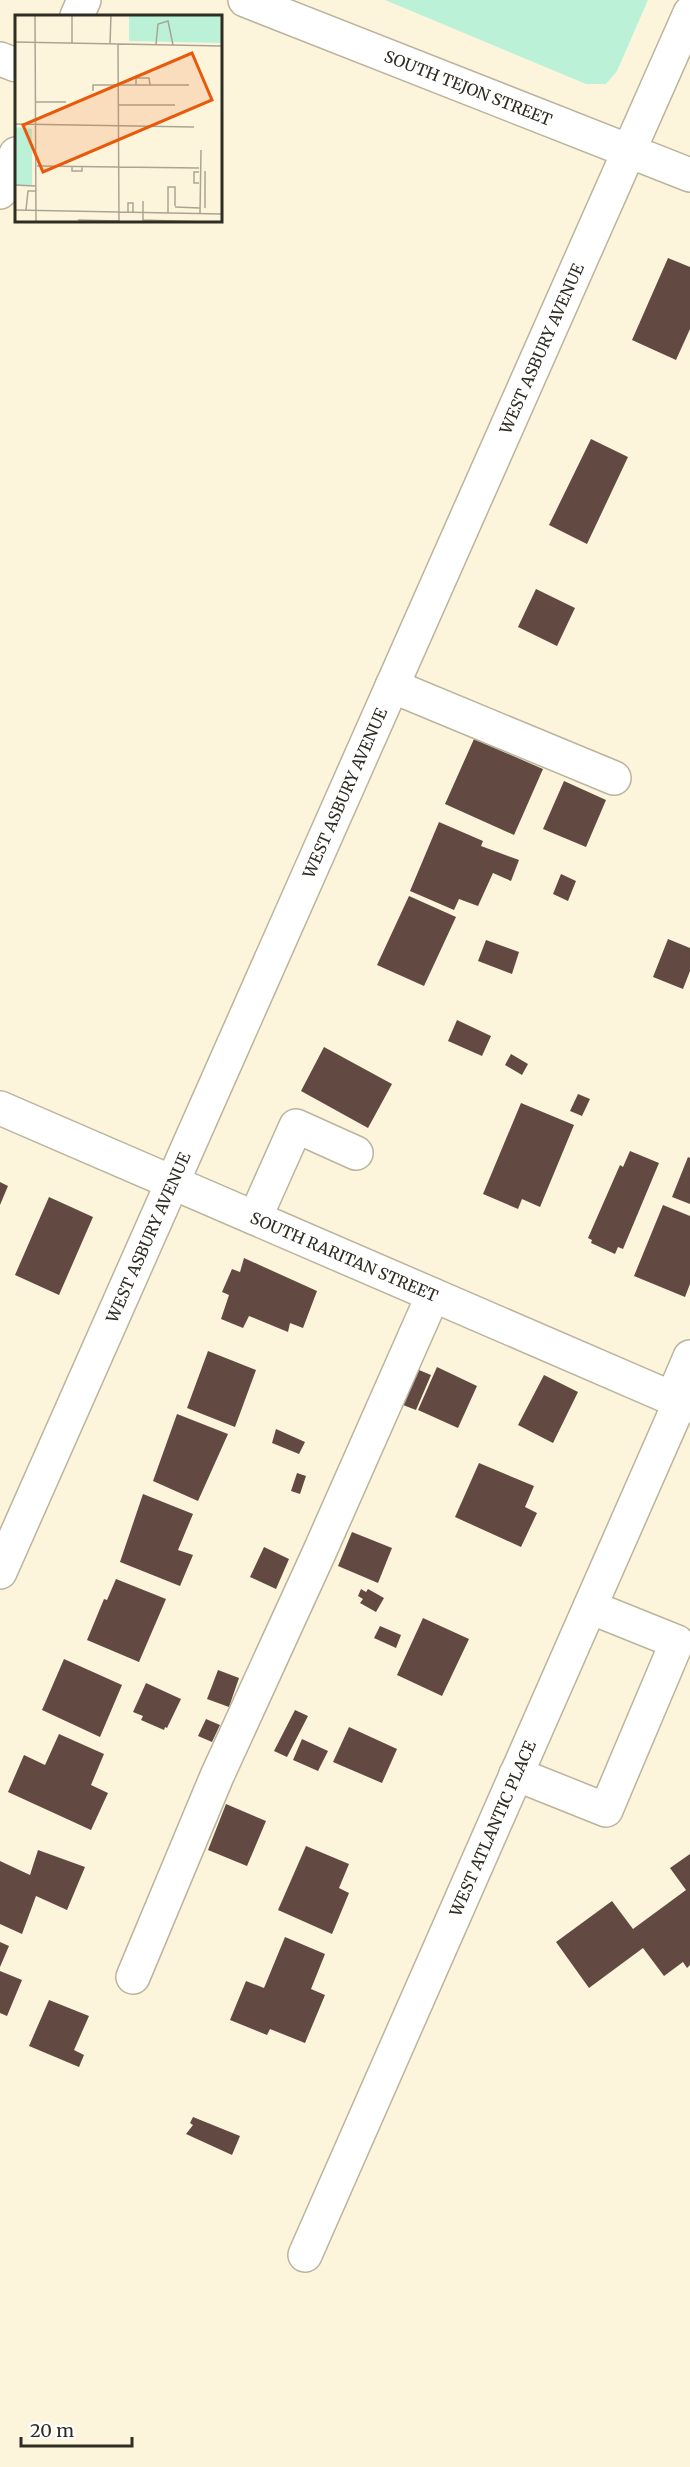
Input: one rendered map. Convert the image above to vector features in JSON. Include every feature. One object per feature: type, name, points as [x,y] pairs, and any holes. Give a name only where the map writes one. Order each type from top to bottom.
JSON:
[{"type":"street","points":[[77,15],[84,0]]},
{"type":"street","name":"SOUTH TEJON STREET","points":[[245,0],[690,175]]},
{"type":"street","name":"WEST ASBURY AVENUE","points":[[0,1572],[690,13]]},
{"type":"street","points":[[0,59],[15,65]]},
{"type":"street","points":[[0,192],[15,156]]},
{"type":"street","points":[[392,686],[614,778]]},
{"type":"street","name":"SOUTH RARITAN STREET","points":[[0,1108],[681,1402]]},
{"type":"street","points":[[255,1218],[296,1126],[356,1153]]},
{"type":"street","points":[[134,1977],[217,1776],[320,1553],[433,1295]]},
{"type":"street","name":"WEST ATLANTIC PLACE","points":[[305,2255],[681,1402],[690,1357]]},
{"type":"street","points":[[516,1774],[606,1810],[676,1642],[590,1607]]},
{"type":"green space","points":[[385,0],[648,0],[617,71],[606,84],[586,84]]},
{"type":"building","points":[[668,258],[690,267],[690,329],[676,360],[632,340]]},
{"type":"building","points":[[591,439],[628,457],[587,544],[549,525]]},
{"type":"building","points":[[536,589],[575,608],[557,646],[518,627]]},
{"type":"building","points":[[474,739],[543,769],[514,835],[445,804]]},
{"type":"building","points":[[564,781],[606,800],[586,847],[543,829]]},
{"type":"building","points":[[439,822],[483,841],[481,846],[519,860],[511,881],[493,873],[478,906],[459,899],[454,910],[410,891]]},
{"type":"building","points":[[561,874],[576,881],[568,901],[553,894]]},
{"type":"building","points":[[409,896],[456,917],[424,986],[377,965]]},
{"type":"building","points":[[668,939],[690,948],[690,971],[683,989],[653,977]]},
{"type":"building","points":[[486,940],[519,952],[512,974],[478,961]]},
{"type":"building","points":[[457,1020],[491,1036],[482,1056],[448,1041]]},
{"type":"building","points":[[324,1047],[392,1084],[368,1128],[301,1091]]},
{"type":"building","points":[[511,1054],[528,1064],[522,1075],[505,1065]]},
{"type":"building","points":[[578,1094],[590,1099],[582,1116],[570,1111]]},
{"type":"building","points":[[521,1103],[574,1125],[540,1207],[522,1199],[518,1209],[483,1194]]},
{"type":"building","points":[[630,1151],[659,1163],[623,1249],[618,1247],[615,1254],[591,1243],[592,1240],[588,1238],[620,1165],[623,1167]]},
{"type":"building","points":[[688,1157],[690,1158],[690,1204],[672,1197]]},
{"type":"building","points":[[0,1182],[8,1186],[0,1205]]},
{"type":"building","points":[[49,1197],[93,1217],[59,1295],[15,1275]]},
{"type":"building","points":[[663,1205],[690,1216],[690,1284],[685,1297],[634,1276]]},
{"type":"building","points":[[244,1258],[317,1291],[303,1328],[290,1323],[288,1332],[249,1316],[243,1328],[221,1319],[229,1295],[222,1292],[232,1269],[240,1272]]},
{"type":"building","points":[[208,1351],[256,1370],[235,1427],[187,1408]]},
{"type":"building","points":[[437,1367],[477,1386],[458,1428],[418,1410]]},
{"type":"building","points":[[419,1370],[431,1375],[416,1410],[403,1405]]},
{"type":"building","points":[[544,1375],[578,1392],[553,1443],[518,1425]]},
{"type":"building","points":[[177,1414],[228,1434],[198,1501],[153,1481]]},
{"type":"building","points":[[276,1429],[305,1442],[299,1454],[272,1443]]},
{"type":"building","points":[[479,1463],[534,1486],[525,1507],[537,1513],[521,1547],[455,1517]]},
{"type":"building","points":[[297,1473],[306,1476],[300,1494],[291,1491]]},
{"type":"building","points":[[143,1494],[193,1514],[178,1550],[193,1555],[180,1586],[120,1562]]},
{"type":"building","points":[[352,1532],[392,1548],[378,1583],[338,1566]]},
{"type":"building","points":[[264,1547],[289,1559],[276,1589],[250,1577]]},
{"type":"building","points":[[116,1579],[166,1599],[139,1662],[87,1640],[104,1599],[107,1600]]},
{"type":"building","points":[[361,1589],[366,1592],[368,1589],[384,1598],[376,1612],[360,1603],[363,1599],[358,1596]]},
{"type":"building","points":[[423,1618],[469,1639],[442,1696],[397,1675]]},
{"type":"building","points":[[380,1626],[401,1635],[396,1648],[374,1638]]},
{"type":"building","points":[[64,1659],[122,1685],[100,1737],[42,1710]]},
{"type":"building","points":[[218,1670],[239,1678],[229,1707],[207,1699]]},
{"type":"building","points":[[146,1683],[181,1699],[164,1730],[141,1720],[143,1716],[133,1712]]},
{"type":"building","points":[[295,1710],[308,1716],[287,1757],[274,1751]]},
{"type":"building","points":[[206,1719],[220,1725],[212,1742],[198,1736]]},
{"type":"building","points":[[349,1727],[397,1749],[382,1783],[333,1762]]},
{"type":"building","points":[[59,1734],[104,1754],[91,1785],[108,1793],[91,1830],[8,1792],[24,1755],[45,1765]]},
{"type":"building","points":[[302,1739],[328,1751],[318,1771],[293,1760]]},
{"type":"building","points":[[226,1804],[266,1821],[247,1866],[208,1850]]},
{"type":"building","points":[[306,1846],[349,1864],[339,1888],[349,1893],[332,1934],[278,1910]]},
{"type":"building","points":[[38,1850],[85,1867],[67,1910],[36,1896],[22,1934],[0,1924],[0,1861],[30,1875]]},
{"type":"building","points":[[690,1854],[690,1965],[687,1968],[683,1962],[664,1976],[643,1948],[589,1988],[556,1942],[612,1901],[633,1929],[686,1890],[670,1868]]},
{"type":"building","points":[[285,1937],[325,1954],[311,1989],[325,1995],[305,2043],[270,2029],[267,2035],[230,2020],[246,1981],[264,1988]]},
{"type":"building","points":[[0,1942],[9,1946],[0,1967]]},
{"type":"building","points":[[0,1971],[22,1980],[7,2016],[0,2013]]},
{"type":"building","points":[[49,2000],[89,2016],[74,2050],[84,2055],[79,2067],[29,2046]]},
{"type":"building","points":[[193,2117],[240,2136],[232,2155],[186,2134],[193,2125],[190,2123]]}]
